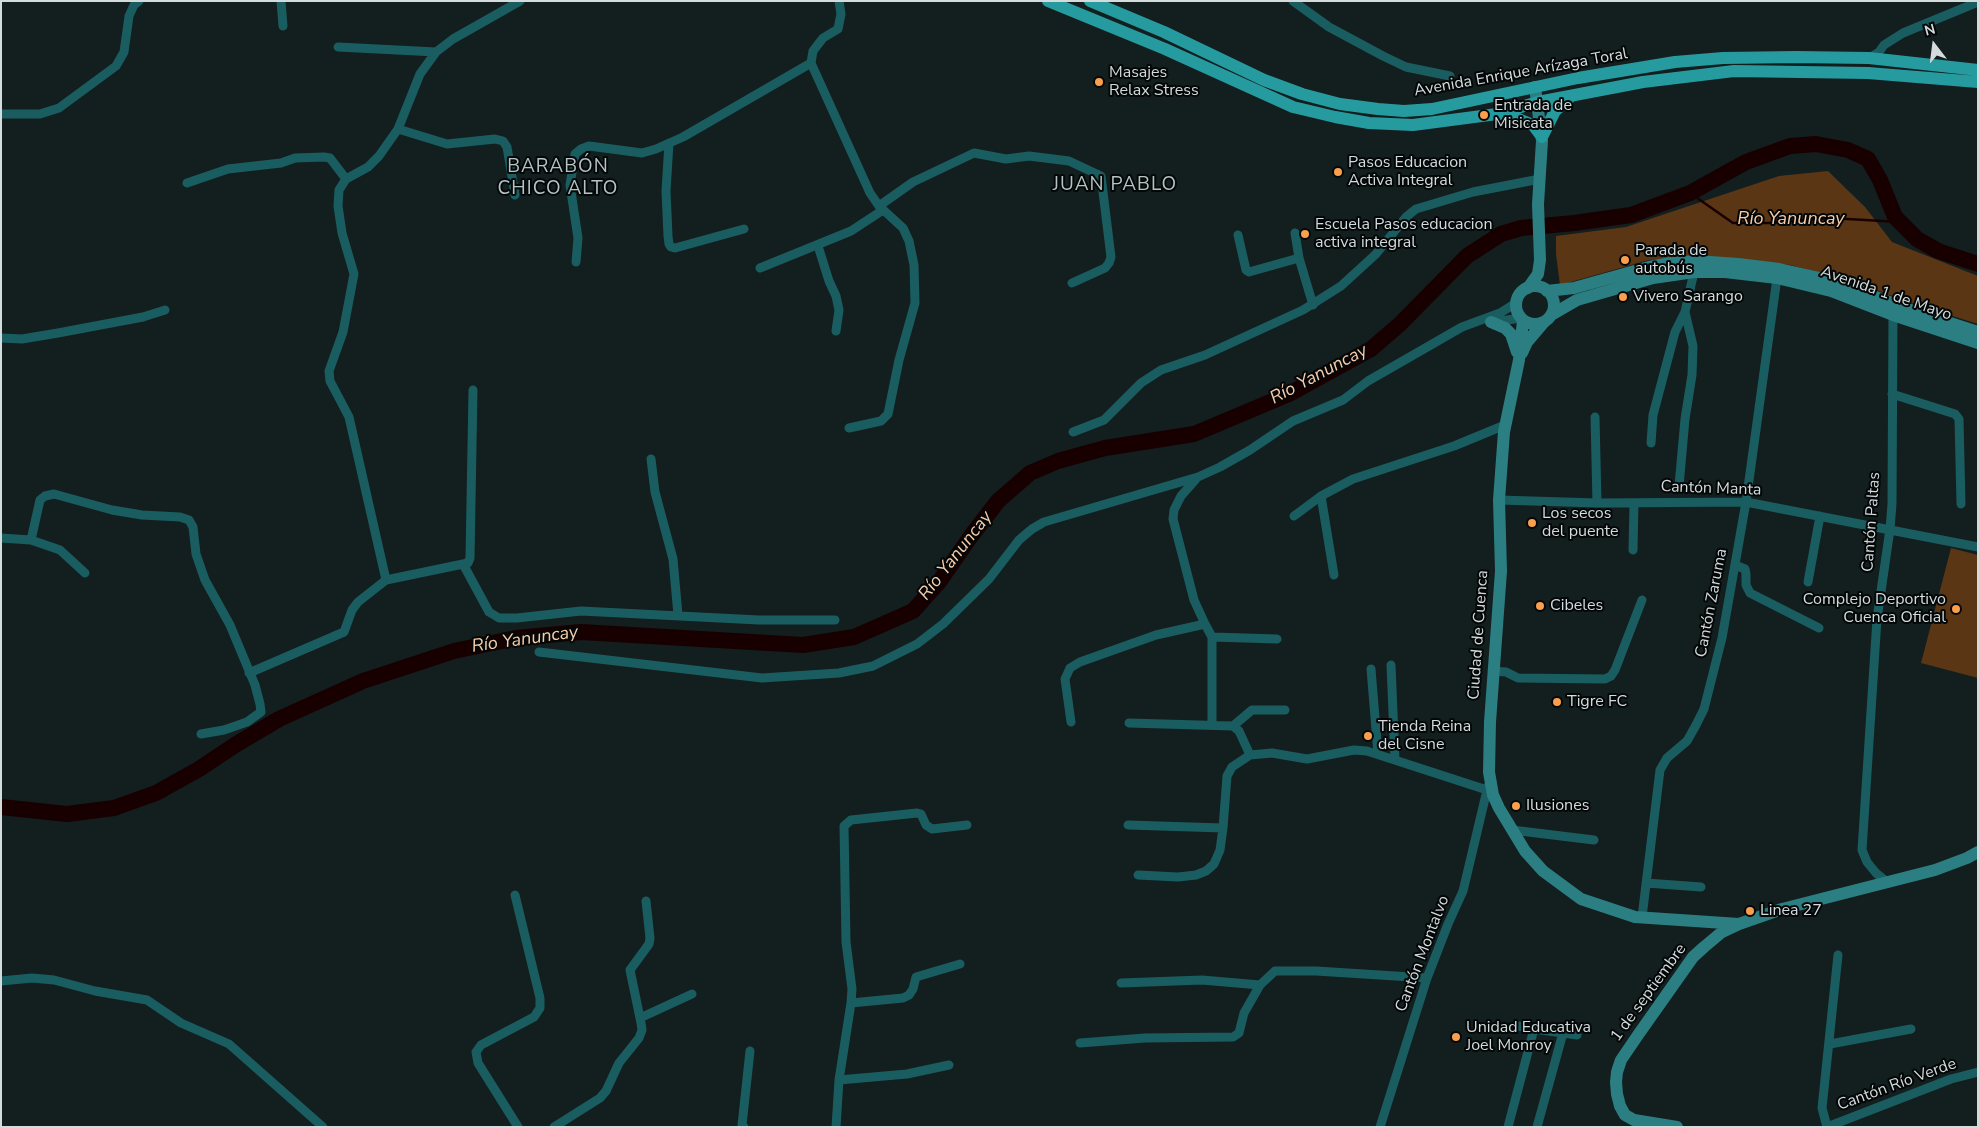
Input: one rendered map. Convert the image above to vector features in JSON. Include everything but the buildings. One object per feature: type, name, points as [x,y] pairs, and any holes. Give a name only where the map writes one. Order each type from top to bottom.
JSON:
[{"type":"main road","name":"Avenida Enrique Arízaga Toral","points":[[1048,1],[1149,42],[1293,107],[1369,123],[1413,125],[1497,114],[1538,102],[1573,95],[1644,82],[1734,70],[1868,72],[1978,82]]},
{"type":"main road","name":"Avenida Enrique Arízaga Toral","points":[[1090,1],[1164,32],[1264,80],[1302,94],[1340,104],[1378,109],[1432,109],[1578,78],[1675,62],[1723,58],[1869,58],[1978,70]]},
{"type":"main road","points":[[1497,114],[1526,122],[1533,126],[1542,137],[1555,111],[1564,100],[1573,95]]},
{"type":"street","points":[[1,114],[40,114],[59,108],[116,66],[124,52],[129,16],[134,5],[139,1]]},
{"type":"street","points":[[281,1],[283,26]]},
{"type":"street","points":[[386,580],[349,417],[330,381],[329,371],[343,332],[354,274],[342,233],[338,206],[339,190],[346,179],[368,167],[379,156],[398,129],[420,74],[436,52],[520,1]]},
{"type":"street","points":[[840,1],[841,14],[838,29],[824,38],[813,50],[811,63],[870,193],[881,208],[904,228],[914,265],[915,303],[899,360],[888,414],[880,421],[849,428]]},
{"type":"street","points":[[1293,1],[1328,27],[1406,67],[1450,76]]},
{"type":"street","points":[[1869,58],[1884,45],[1903,33],[1978,2]]},
{"type":"street","points":[[338,47],[436,52]]},
{"type":"street","points":[[576,262],[578,238],[570,185],[575,154],[589,146],[642,152],[669,143],[811,63]]},
{"type":"street","points":[[1535,87],[1542,137],[1538,204],[1540,258],[1546,290]]},
{"type":"street","points":[[398,129],[447,144],[495,139],[503,141],[508,147],[515,195]]},
{"type":"street","points":[[669,143],[666,190],[668,236],[671,248],[744,229]]},
{"type":"street","points":[[760,268],[851,231],[874,218],[881,208],[913,182],[974,153],[1006,158],[1029,156],[1069,161],[1101,176],[1111,257],[1105,268],[1072,283]]},
{"type":"street","points":[[187,183],[228,169],[281,163],[295,158],[324,156],[330,158],[346,179]]},
{"type":"street","points":[[1073,432],[1088,428],[1104,420],[1141,383],[1161,370],[1205,355],[1313,305],[1341,286],[1376,254],[1406,217],[1416,209],[1473,192],[1540,179]]},
{"type":"street","points":[[1295,233],[1299,258],[1313,305]]},
{"type":"street","points":[[1238,235],[1246,270],[1249,272],[1299,258]]},
{"type":"street","points":[[818,246],[828,280],[836,296],[839,310],[836,331]]},
{"type":"street","points":[[1528,288],[1537,287],[1546,290],[1551,295],[1554,305],[1547,319],[1533,324],[1522,319],[1518,314],[1516,303],[1520,293],[1528,288],[1538,274],[1540,258]]},
{"type":"street","name":"Avenida 1 de Mayo","points":[[1546,290],[1574,288],[1649,267],[1672,263],[1696,261],[1738,264],[1833,280],[1894,309],[1978,343]]},
{"type":"street","points":[[1651,443],[1653,415],[1675,332],[1685,312],[1694,272]]},
{"type":"street","name":"Avenida 1 de Mayo","points":[[1547,319],[1565,305],[1591,295],[1653,278],[1694,272],[1725,272],[1777,278],[1978,332]]},
{"type":"street","name":"Cantón Zaruma","points":[[1642,917],[1660,770],[1667,758],[1687,741],[1704,709],[1722,638],[1746,502],[1777,278]]},
{"type":"street","points":[[1485,322],[1516,303]]},
{"type":"street","name":"Cantón Paltas","points":[[1887,882],[1867,862],[1862,850],[1877,619],[1892,504],[1894,309]]},
{"type":"street","points":[[1,338],[22,339],[58,333],[143,317],[165,310]]},
{"type":"street","points":[[1679,486],[1685,419],[1692,375],[1693,346],[1685,312]]},
{"type":"street","points":[[539,652],[762,678],[839,673],[873,666],[917,644],[943,624],[989,578],[1019,540],[1044,522],[1198,477],[1250,450],[1293,421],[1343,400],[1368,381],[1462,327],[1485,322],[1522,319]]},
{"type":"street","name":"Ciudad de Cuenca","points":[[1522,319],[1519,360],[1505,425],[1499,500],[1501,571],[1493,671],[1488,786],[1525,851],[1543,871],[1581,899],[1642,917],[1739,924]]},
{"type":"street","name":"Ciudad de Cuenca","points":[[1519,360],[1527,342],[1547,319]]},
{"type":"street","points":[[1485,322],[1504,328],[1511,334],[1519,360]]},
{"type":"street","points":[[249,673],[344,632],[352,610],[358,602],[386,580],[468,562],[470,558],[473,390]]},
{"type":"street","points":[[1892,394],[1955,414],[1959,419],[1961,504]]},
{"type":"street","points":[[1595,418],[1597,503]]},
{"type":"street","points":[[1294,516],[1321,496],[1353,478],[1454,446],[1505,425]]},
{"type":"street","points":[[651,459],[655,492],[673,559],[678,615]]},
{"type":"street","points":[[1198,477],[1181,496],[1174,510],[1173,519],[1194,600],[1204,624],[1212,637],[1212,725]]},
{"type":"street","points":[[31,540],[40,500],[54,494],[112,510],[180,517],[189,520],[193,527],[196,554],[205,580],[230,625],[249,673],[261,712],[247,722],[224,730],[201,734]]},
{"type":"street","points":[[1321,496],[1334,575]]},
{"type":"street","name":"Cantón Manta","points":[[1499,500],[1597,503],[1746,502],[1978,547]]},
{"type":"street","points":[[1633,550],[1634,502]]},
{"type":"street","points":[[1808,582],[1820,516]]},
{"type":"street","points":[[1,538],[31,540],[60,550],[85,573]]},
{"type":"street","points":[[463,564],[489,612],[499,618],[517,618],[581,611],[759,620],[835,620]]},
{"type":"street","points":[[1735,565],[1745,569],[1746,586],[1750,593],[1819,628]]},
{"type":"street","points":[[1493,671],[1506,672],[1518,678],[1605,679],[1611,676],[1615,670],[1642,600]]},
{"type":"street","points":[[1071,722],[1064,678],[1070,668],[1080,662],[1156,635],[1204,624]]},
{"type":"street","points":[[1212,637],[1277,639]]},
{"type":"street","points":[[1394,667],[1398,761]]},
{"type":"street","points":[[1371,669],[1378,754]]},
{"type":"street","points":[[1232,726],[1252,710],[1285,710]]},
{"type":"street","points":[[1129,723],[1232,726],[1239,731],[1250,755]]},
{"type":"street","points":[[1138,874],[1178,877],[1196,875],[1206,871],[1214,864],[1220,850],[1227,776],[1232,767],[1250,755],[1272,754],[1307,759],[1354,750],[1367,750],[1398,761],[1488,786]]},
{"type":"street","name":"Cantón Montalvo","points":[[1380,1127],[1427,978],[1463,891],[1488,786]]},
{"type":"street","points":[[836,1127],[839,1080],[851,1003],[851,977],[846,942],[844,831],[847,822],[858,818],[917,813],[921,814],[926,825],[932,829],[967,824]]},
{"type":"street","points":[[1128,825],[1223,828]]},
{"type":"street","points":[[1512,830],[1594,840]]},
{"type":"street","name":"1 de septiembre","points":[[1677,1127],[1634,1120],[1625,1115],[1620,1106],[1616,1082],[1621,1060],[1693,957],[1722,932],[1739,924],[1782,909],[1935,870],[1978,852]]},
{"type":"street","points":[[1646,882],[1701,887]]},
{"type":"street","points":[[515,895],[540,998],[540,1008],[534,1017],[481,1045],[476,1052],[478,1063],[518,1127]]},
{"type":"street","points":[[554,1127],[592,1104],[606,1091],[619,1063],[639,1038],[642,1030],[630,970],[649,944],[646,901]]},
{"type":"street","points":[[1696,921],[1704,947]]},
{"type":"street","points":[[1827,1127],[1822,1108],[1838,955]]},
{"type":"street","points":[[851,1003],[903,998],[909,995],[913,989],[916,977],[960,964]]},
{"type":"street","points":[[1080,1044],[1145,1038],[1233,1037],[1239,1033],[1244,1013],[1260,985],[1275,971],[1427,978]]},
{"type":"street","points":[[1,981],[32,978],[54,980],[95,991],[147,1000],[181,1023],[228,1044],[323,1127]]},
{"type":"street","points":[[1121,983],[1202,980],[1260,985]]},
{"type":"street","points":[[640,1018],[692,994]]},
{"type":"street","points":[[1518,1026],[1577,1035]]},
{"type":"street","points":[[1830,1044],[1911,1028]]},
{"type":"street","points":[[1508,1127],[1534,1029]]},
{"type":"street","points":[[1537,1127],[1563,1034]]},
{"type":"street","points":[[744,1127],[742,1125],[750,1051]]},
{"type":"street","points":[[839,1080],[907,1074],[949,1065]]},
{"type":"street","name":"Cantón Río Verde","points":[[1827,1127],[1951,1079],[1978,1072]]},
{"type":"shaded area","points":[[1828,171],[1865,207],[1892,242],[1978,276],[1978,324],[1911,303],[1855,282],[1790,265],[1725,258],[1649,260],[1560,285],[1556,236],[1626,227],[1779,176]]},
{"type":"shaded area","name":"Complejo Deportivo Cuenca Oficial","points":[[1951,548],[1978,555],[1978,678],[1921,663]]},
{"type":"waterway","name":"Río Yanuncay","points":[[1,807],[67,814],[114,808],[156,793],[199,769],[279,719],[363,681],[454,651],[516,638],[581,632],[803,645],[854,637],[913,611],[939,582],[998,501],[1030,473],[1058,461],[1105,448],[1194,434],[1289,394],[1371,349],[1400,324],[1467,256],[1501,234],[1521,228],[1631,215],[1690,193],[1746,162],[1790,146],[1816,144],[1848,150],[1868,159],[1880,180],[1895,217],[1917,239],[1938,251],[1978,264]]},
{"type":"waterway","name":"Río Yanuncay","points":[[1690,193],[1733,223],[1769,223],[1830,218],[1900,222]]},
{"type":"place","name":"Masajes Relax Stress","points":[[1099,82]]},
{"type":"place","name":"Entrada de Misicata","points":[[1484,115]]},
{"type":"place","name":"Pasos Educacion Activa Integral","points":[[1338,172]]},
{"type":"place","name":"Escuela Pasos educacion activa integral","points":[[1305,234]]},
{"type":"place","name":"Parada de autobús","points":[[1625,260]]},
{"type":"place","name":"Vivero Sarango","points":[[1623,297]]},
{"type":"place","name":"Los secos del puente","points":[[1532,523]]},
{"type":"place","name":"Cibeles","points":[[1540,606]]},
{"type":"place","name":"Complejo Deportivo Cuenca Oficial","points":[[1956,609]]},
{"type":"place","name":"Tigre FC","points":[[1557,702]]},
{"type":"place","name":"Tienda Reina del Cisne","points":[[1368,736]]},
{"type":"place","name":"Ilusiones","points":[[1516,806]]},
{"type":"place","name":"Linea 27","points":[[1750,911]]},
{"type":"place","name":"Unidad Educativa Joel Monroy","points":[[1456,1037]]},
{"type":"district","name":"BARABÓN CHICO ALTO","points":[[558,178]]},
{"type":"district","name":"JUAN PABLO","points":[[1115,185]]}]
